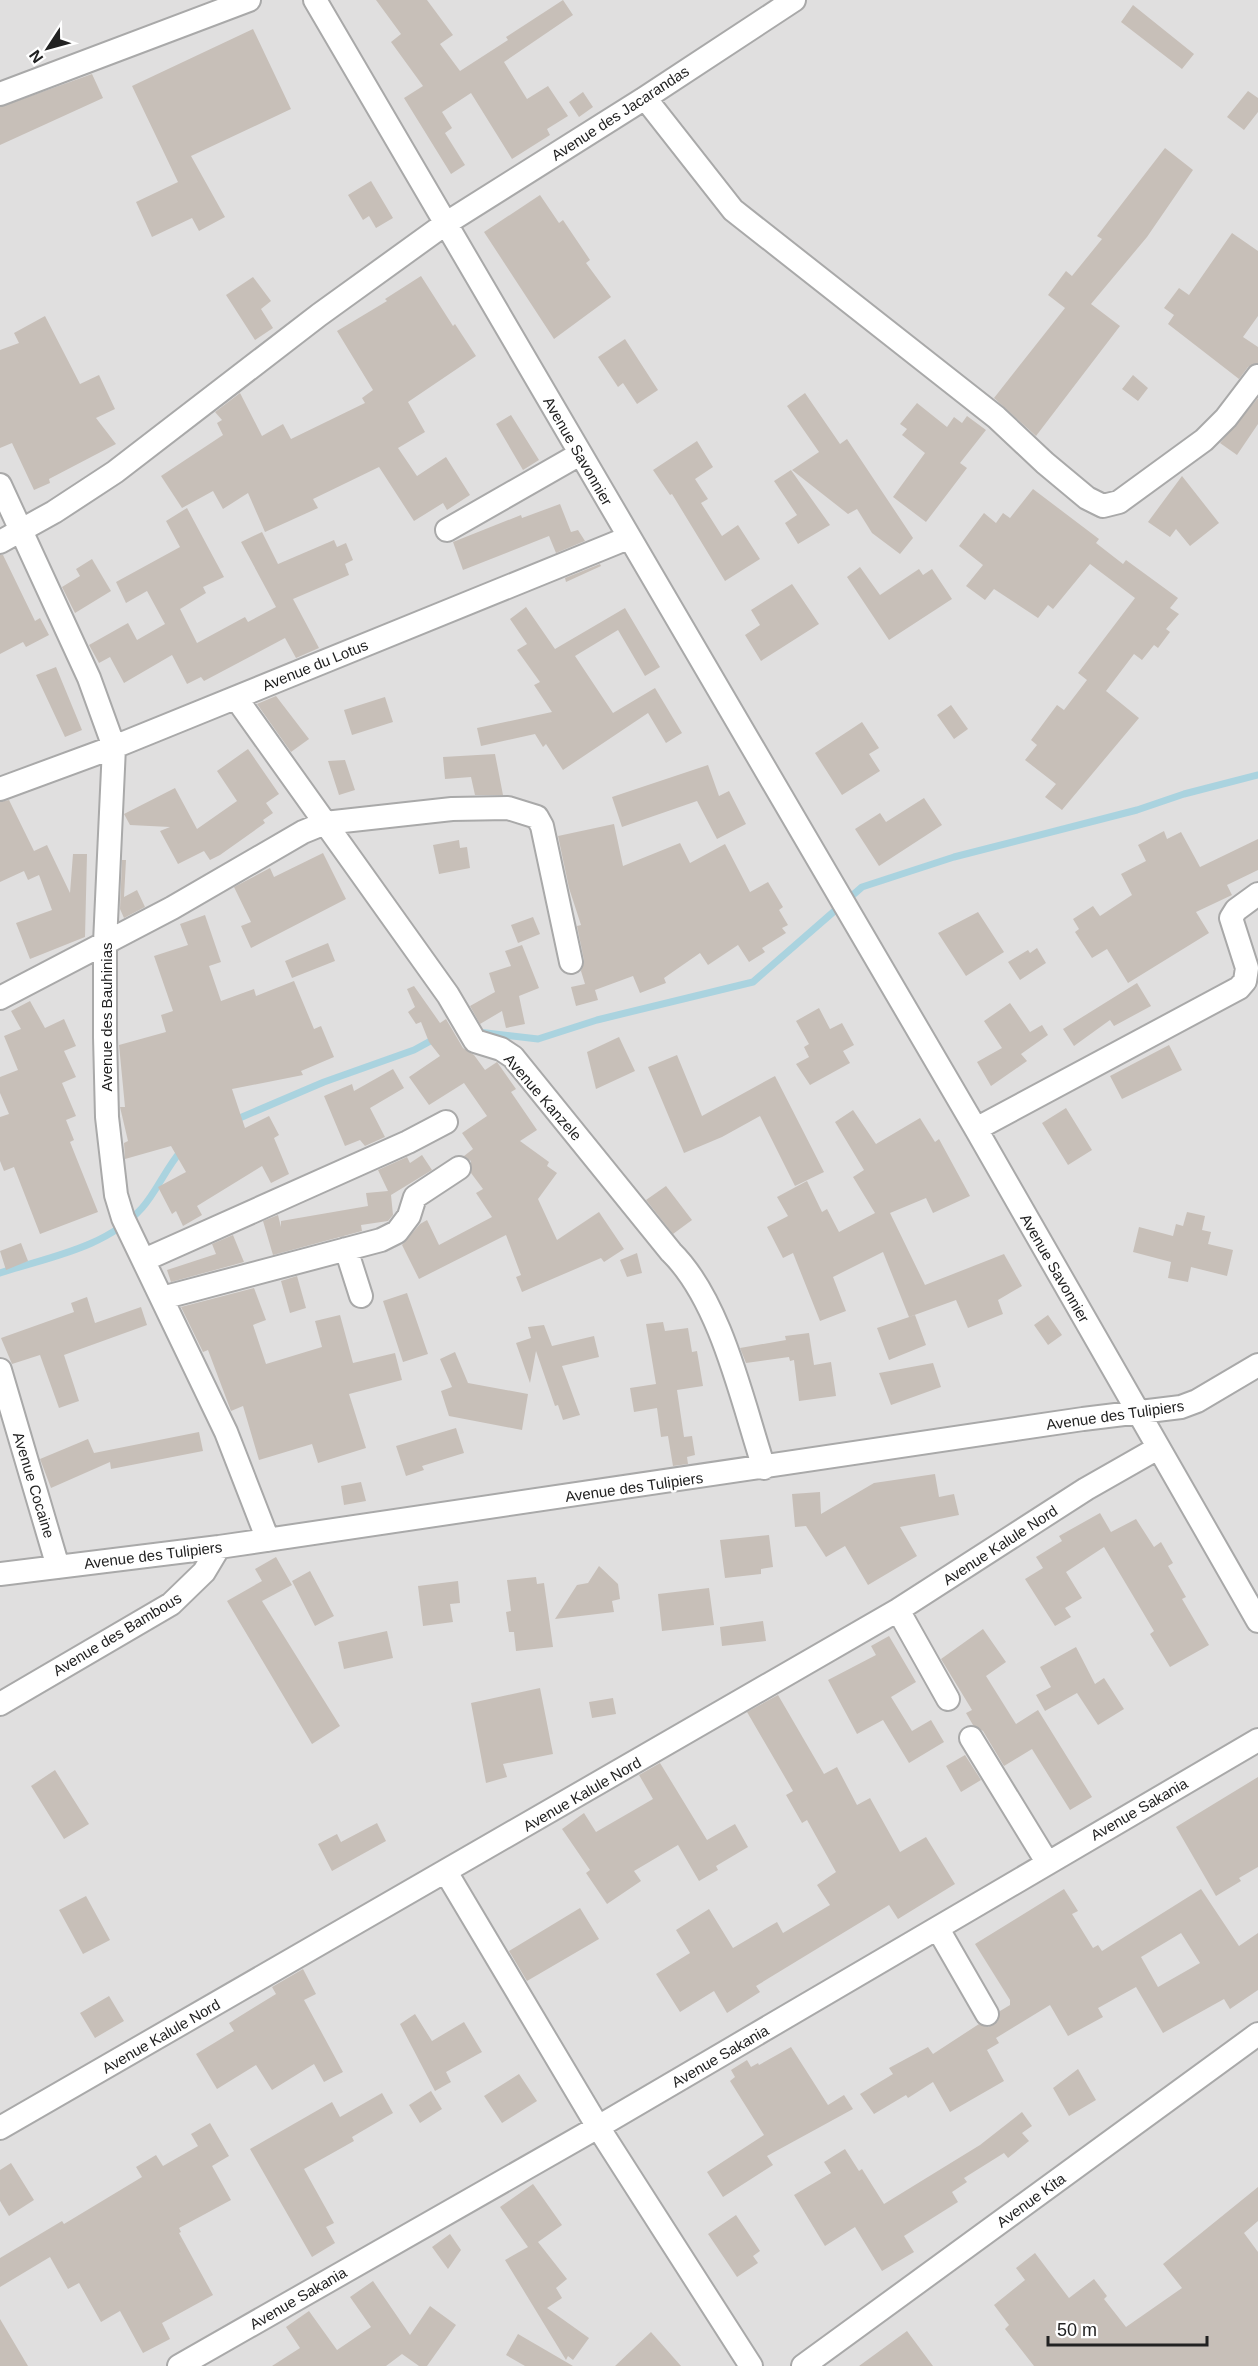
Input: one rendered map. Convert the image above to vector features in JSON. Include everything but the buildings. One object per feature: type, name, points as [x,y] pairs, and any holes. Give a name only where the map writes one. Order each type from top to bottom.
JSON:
[{"type":"street","points":[[0,93],[249,0]]},
{"type":"street","name":"Avenue Savonnier","points":[[315,0],[976,1130],[1258,1621]]},
{"type":"street","name":"Avenue des Jacarandas","points":[[0,542],[98,483],[161,438],[319,315],[445,224],[645,98],[794,0]]},
{"type":"street","points":[[645,98],[740,216],[996,417],[1087,498],[1103,506],[1119,502],[1204,440],[1226,418],[1258,376]]},
{"type":"street","points":[[447,530],[579,454]]},
{"type":"street","name":"Avenue des Bauhinias","points":[[0,485],[89,678],[114,747],[105,943],[107,1117],[116,1195],[123,1218],[226,1432],[268,1540]]},
{"type":"street","name":"Avenue du Lotus","points":[[0,789],[114,747],[628,538]]},
{"type":"street","name":"Avenue Kanzele","points":[[236,698],[448,995],[472,1037],[501,1049],[513,1057],[700,1286],[721,1338],[764,1468]]},
{"type":"street","points":[[0,998],[325,823],[452,808],[508,808],[537,817],[542,826],[571,962]]},
{"type":"street","points":[[976,1130],[1239,988],[1245,981],[1246,968],[1231,918],[1236,910],[1258,894]]},
{"type":"street","points":[[140,1251],[408,1142],[446,1122]]},
{"type":"street","points":[[162,1298],[381,1240],[397,1232],[409,1216],[416,1197],[459,1168]]},
{"type":"street","points":[[346,1249],[361,1296]]},
{"type":"street","name":"Avenue des Tulipiers","points":[[0,1574],[219,1547],[1083,1419],[1181,1407],[1197,1401],[1258,1365]]},
{"type":"street","name":"Avenue Cocaine","points":[[0,1370],[58,1566]]},
{"type":"street","name":"Avenue Kalule Nord","points":[[0,2128],[898,1610],[1086,1489],[1158,1448]]},
{"type":"street","name":"Avenue des Bambous","points":[[0,1704],[171,1604],[190,1589],[204,1572],[219,1547]]},
{"type":"street","points":[[898,1610],[948,1699]]},
{"type":"street","points":[[970,1738],[1047,1862]]},
{"type":"street","name":"Avenue Sakania","points":[[179,2366],[598,2127],[1258,1740]]},
{"type":"street","points":[[446,1872],[598,2127],[751,2366]]},
{"type":"street","points":[[938,1929],[987,2014]]},
{"type":"street","name":"Avenue Kita","points":[[803,2366],[1258,2034]]},
{"type":"shaded area","points":[[0,0],[1258,0],[1258,2366],[0,2366]]},
{"type":"waterway","points":[[478,1032],[538,1039],[597,1020],[753,982],[862,887],[954,857],[1137,810],[1184,794],[1258,775]]},
{"type":"waterway","points":[[235,1120],[324,1082],[414,1050],[436,1038]]},
{"type":"waterway","points":[[0,1273],[57,1256],[112,1233],[142,1208],[181,1151]]}]
